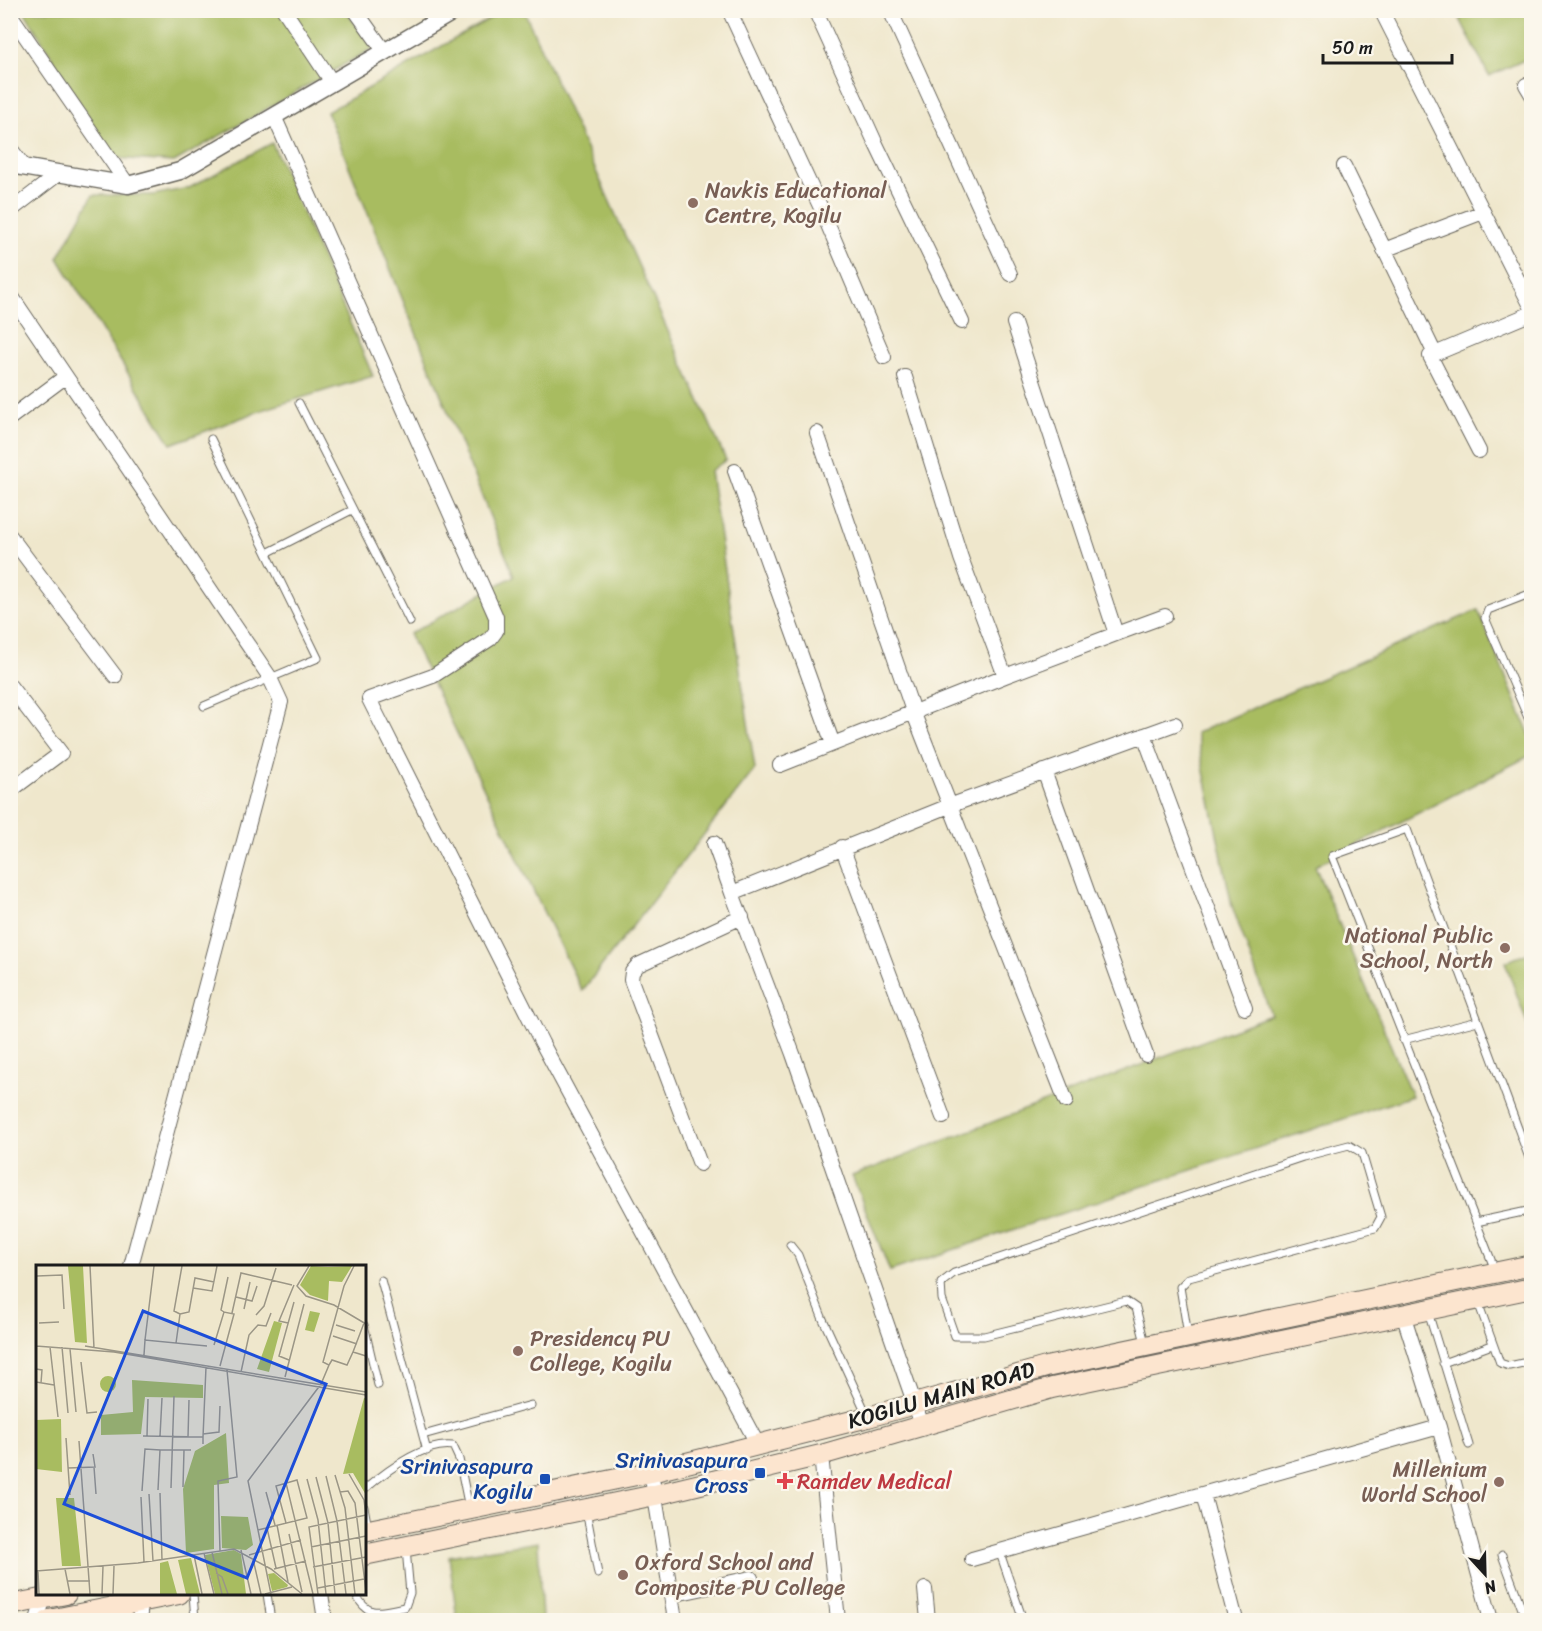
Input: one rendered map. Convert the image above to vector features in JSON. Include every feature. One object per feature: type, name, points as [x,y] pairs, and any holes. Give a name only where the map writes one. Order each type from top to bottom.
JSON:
[{"type":"main road","name":"KOGILU MAIN ROAD","points":[[366,1531],[651,1472],[868,1417],[1046,1367],[1532,1265]]},
{"type":"main road","name":"KOGILU MAIN ROAD","points":[[366,1556],[586,1507],[655,1495],[821,1455],[1052,1388],[1532,1288]]},
{"type":"main road","points":[[49,1620],[140,1611],[175,1595]]},
{"type":"main road","points":[[10,1605],[44,1596]]},
{"type":"street","points":[[284,10],[332,82]]},
{"type":"street","points":[[355,10],[385,52]]},
{"type":"street","points":[[10,148],[18,167],[128,185],[180,171],[456,10]]},
{"type":"street","points":[[729,10],[820,206],[884,357]]},
{"type":"street","points":[[815,10],[875,142],[962,322]]},
{"type":"street","points":[[890,10],[1010,274]]},
{"type":"street","points":[[1381,10],[1532,310],[1431,356],[1479,451]]},
{"type":"street","points":[[10,14],[128,185]]},
{"type":"street","points":[[274,116],[496,616],[496,631],[481,645],[433,676],[369,699],[542,1043],[758,1445]]},
{"type":"street","points":[[1344,166],[1435,354]]},
{"type":"street","points":[[10,211],[57,175]]},
{"type":"street","points":[[1384,250],[1483,212]]},
{"type":"street","points":[[10,294],[269,676],[281,702],[131,1265]]},
{"type":"street","points":[[1014,323],[1116,634]]},
{"type":"street","points":[[10,418],[65,377]]},
{"type":"street","points":[[905,377],[961,558],[1005,676]]},
{"type":"street","points":[[817,433],[914,714],[1066,1101]]},
{"type":"street","points":[[735,471],[832,744]]},
{"type":"street","points":[[10,536],[116,676]]},
{"type":"street","points":[[780,765],[1165,616]]},
{"type":"street","points":[[10,686],[61,753],[10,791]]},
{"type":"street","points":[[732,894],[950,806],[1175,724]]},
{"type":"street","points":[[1144,735],[1245,1008]]},
{"type":"street","points":[[1044,771],[1146,1055]]},
{"type":"street","points":[[714,843],[922,1425]]},
{"type":"street","points":[[842,848],[943,1117]]},
{"type":"street","points":[[700,1164],[631,981],[632,972],[638,965],[742,917]]},
{"type":"street","points":[[1403,1314],[1438,1427],[1491,1620]]},
{"type":"street","points":[[972,1559],[1438,1427]]},
{"type":"street","points":[[821,1455],[838,1620]]},
{"type":"street","points":[[651,1472],[675,1620]]},
{"type":"street","points":[[1203,1494],[1236,1620]]},
{"type":"street","points":[[671,1595],[751,1578]]},
{"type":"street","points":[[925,1589],[928,1620]]},
{"type":"street","points":[[321,1595],[325,1620]]},
{"type":"street","points":[[37,1620],[44,1596]]},
{"type":"lane","points":[[299,403],[410,622]]},
{"type":"lane","points":[[204,706],[269,676],[318,658],[211,439]]},
{"type":"lane","points":[[267,553],[352,510]]},
{"type":"lane","points":[[1532,593],[1488,610],[1485,618],[1532,727]]},
{"type":"lane","points":[[1496,1272],[1332,856],[1407,829],[1532,1166]]},
{"type":"lane","points":[[1403,1040],[1478,1021]]},
{"type":"lane","points":[[1146,1346],[1136,1308],[1126,1301],[984,1336],[955,1336],[942,1299],[941,1283],[954,1273],[1303,1157],[1349,1145],[1362,1153],[1381,1217],[1375,1228],[1189,1278],[1180,1287],[1188,1336]]},
{"type":"lane","points":[[1476,1222],[1532,1210]]},
{"type":"lane","points":[[790,1245],[798,1255],[822,1317],[868,1417]]},
{"type":"lane","points":[[381,1280],[427,1451]]},
{"type":"lane","points":[[1477,1299],[1500,1363],[1509,1366],[1532,1361]]},
{"type":"lane","points":[[1427,1309],[1468,1444]]},
{"type":"lane","points":[[366,1334],[378,1385]]},
{"type":"lane","points":[[1443,1363],[1492,1345]]},
{"type":"lane","points":[[423,1435],[531,1405]]},
{"type":"lane","points":[[366,1488],[400,1462],[443,1445],[453,1446],[463,1475],[469,1509]]},
{"type":"lane","points":[[586,1507],[598,1574]]},
{"type":"lane","points":[[357,1595],[361,1606],[373,1612],[405,1607],[410,1593],[406,1546]]},
{"type":"lane","points":[[1000,1552],[1023,1620]]},
{"type":"lane","points":[[1502,1555],[1526,1620]]},
{"type":"lane","points":[[193,1595],[195,1620]]},
{"type":"lane","points":[[267,1595],[271,1620]]},
{"type":"green space","points":[[24,11],[346,11],[373,48],[174,162],[113,158]]},
{"type":"green space","points":[[503,11],[524,11],[726,460],[710,471],[755,769],[582,991],[409,634],[514,576],[327,112]]},
{"type":"green space","points":[[1456,11],[1531,11],[1531,57],[1489,76]]},
{"type":"green space","points":[[272,143],[373,376],[265,409],[171,444],[58,258],[93,195],[153,195],[189,188]]},
{"type":"green space","points":[[1478,610],[1531,738],[1531,755],[1315,866],[1412,1096],[890,1271],[852,1176],[1271,1015],[1232,906],[1196,733]]},
{"type":"green space","points":[[1531,952],[1531,1034],[1505,962]]},
{"type":"green space","points":[[538,1542],[542,1620],[457,1620],[449,1556]]},
{"type":"place","name":"Navkis Educational Centre, Kogilu","points":[[693,203]]},
{"type":"place","name":"National Public School, North","points":[[1505,948]]},
{"type":"place","name":"Presidency PU College, Kogilu","points":[[518,1351]]},
{"type":"place","name":"Srinivasapura Cross","points":[[760,1473]]},
{"type":"place","name":"Srinivasapura Kogilu","points":[[545,1479]]},
{"type":"place","name":"Ramdev Medical","points":[[785,1481]]},
{"type":"place","name":"Millenium World School","points":[[1499,1482]]},
{"type":"place","name":"Oxford School and Composite PU College","points":[[623,1575]]}]
